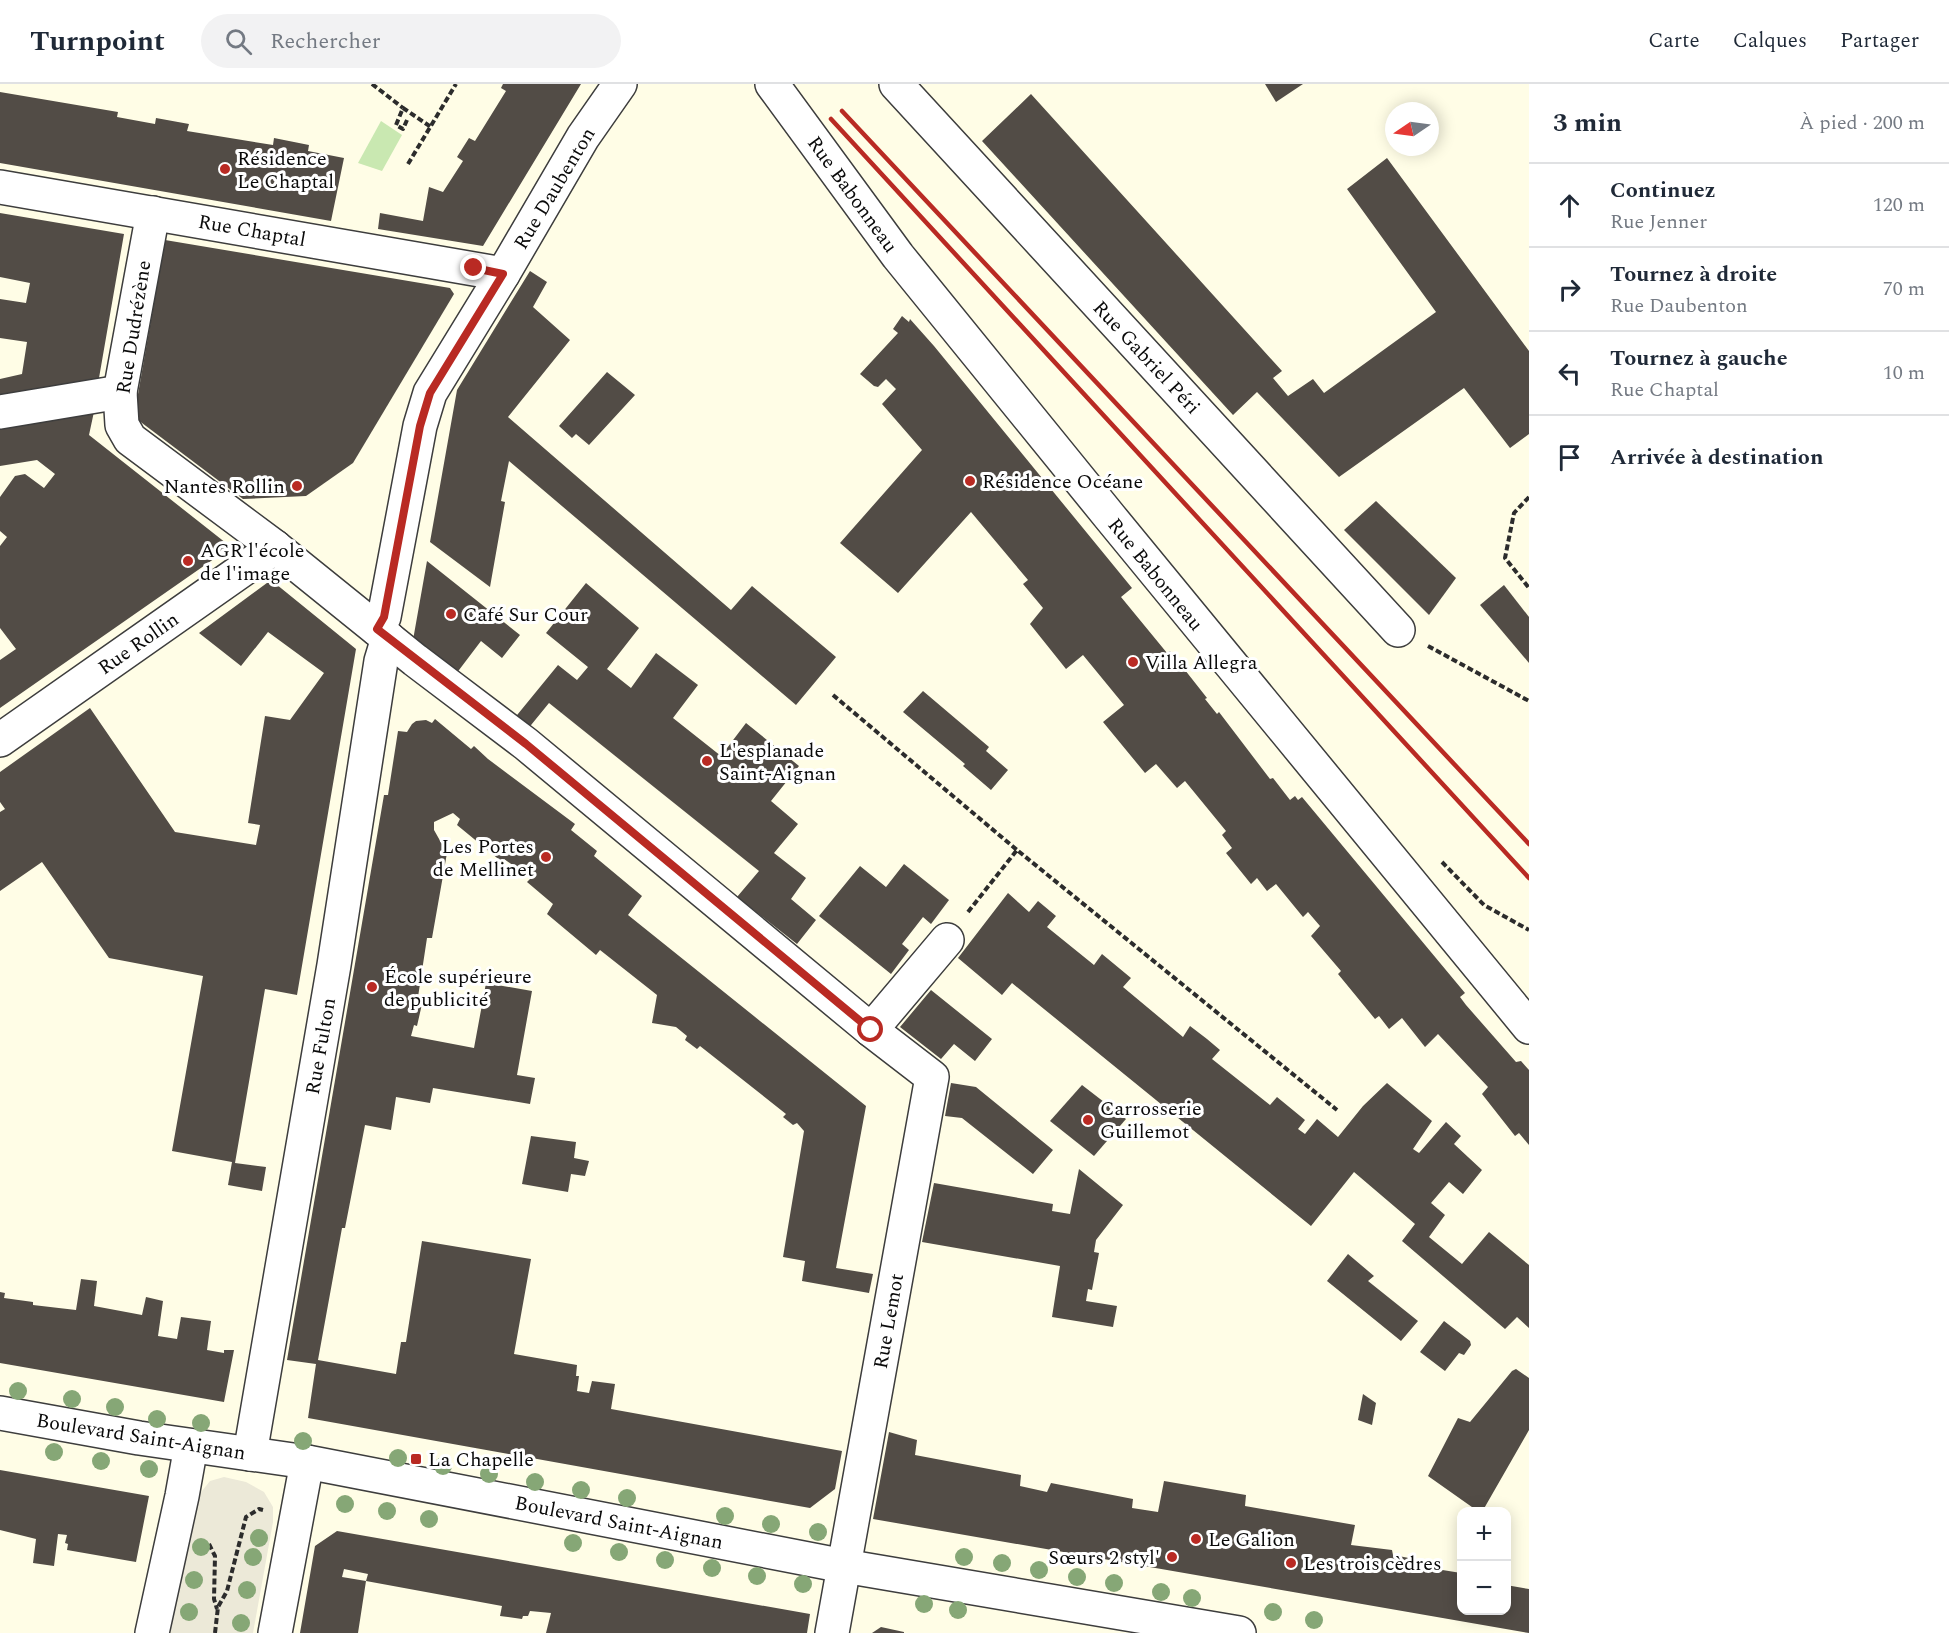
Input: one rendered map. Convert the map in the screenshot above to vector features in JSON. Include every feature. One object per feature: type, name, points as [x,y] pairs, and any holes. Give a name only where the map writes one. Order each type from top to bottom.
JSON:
[{"type":"street","name":"Rue Daubenton","points":[[382,634],[420,426],[430,393],[583,137],[620,84]]},
{"type":"street","name":"Rue Babonneau","points":[[772,84],[898,256],[1529,1027]]},
{"type":"street","name":"Rue Gabriel Péri","points":[[896,84],[1398,630]]},
{"type":"street","name":"Rue Chaptal","points":[[0,187],[503,274]]},
{"type":"street","name":"Rue Dudrézène","points":[[153,213],[120,392],[122,425],[130,439],[275,547],[382,634],[526,744],[871,1030],[932,1077]]},
{"type":"street","points":[[0,412],[120,392]]},
{"type":"street","name":"Rue Rollin","points":[[0,740],[275,547]]},
{"type":"street","name":"Rue Fulton","points":[[250,1454],[334,965],[381,661],[382,634]]},
{"type":"street","points":[[871,1030],[947,940]]},
{"type":"street","name":"Rue Lemot","points":[[832,1633],[932,1077]]},
{"type":"street","name":"Boulevard Saint-Aignan","points":[[0,1413],[191,1446],[307,1462],[844,1566],[1239,1633]]},
{"type":"street","points":[[152,1633],[191,1446]]},
{"type":"street","points":[[274,1633],[307,1462]]},
{"type":"path","points":[[372,84],[430,127]]},
{"type":"path","points":[[408,164],[456,84]]},
{"type":"path","points":[[403,108],[396,125],[403,129],[407,120]]},
{"type":"path","points":[[1529,497],[1514,513],[1505,558],[1529,588]]},
{"type":"path","points":[[1398,630],[1529,701]]},
{"type":"path","points":[[833,695],[1017,850],[1337,1110]]},
{"type":"path","points":[[947,940],[1017,850]]},
{"type":"path","points":[[214,1633],[218,1606],[227,1591],[246,1517],[259,1509],[296,1518]]},
{"type":"green space","points":[[381,121],[402,135],[382,171],[358,163]]},
{"type":"shaded area","points":[[224,1477],[246,1482],[264,1492],[273,1507],[273,1522],[253,1633],[170,1633],[191,1511],[198,1496],[210,1481]]},
{"type":"building","points":[[503,84],[581,84],[483,246],[378,229],[380,213],[423,221],[429,187],[443,192],[463,161],[457,157],[469,138],[475,141],[506,91],[501,88]]},
{"type":"building","points":[[1265,84],[1303,84],[1276,102]]},
{"type":"building","name":"Résidence Le Chaptal","points":[[0,92],[118,112],[117,117],[155,124],[156,118],[189,124],[187,131],[273,145],[274,138],[309,145],[308,151],[344,158],[331,221],[0,163]]},
{"type":"building","points":[[1031,94],[1282,371],[1273,378],[1288,396],[1313,379],[1324,393],[1436,312],[1347,189],[1387,158],[1529,351],[1529,434],[1510,448],[1464,388],[1339,477],[1257,392],[1233,415],[982,141]]},
{"type":"building","points":[[0,213],[124,234],[99,378],[0,399],[0,379],[22,374],[27,342],[0,338],[0,299],[26,303],[30,283],[0,277]]},
{"type":"building","points":[[165,240],[450,288],[454,294],[353,463],[306,496],[243,499],[134,417]]},
{"type":"building","points":[[530,271],[547,282],[533,307],[570,340],[508,417],[731,610],[752,586],[836,657],[796,705],[509,461],[501,501],[505,502],[490,587],[430,542],[457,390]]},
{"type":"building","points":[[902,316],[909,322],[910,319],[934,346],[1132,588],[1121,597],[1167,653],[1170,651],[1207,698],[1205,699],[1217,714],[1219,712],[1270,779],[1273,778],[1290,800],[1295,796],[1298,800],[1302,797],[1465,993],[1460,997],[1466,1005],[1516,1062],[1521,1061],[1529,1070],[1529,1145],[1519,1133],[1515,1136],[1482,1094],[1488,1087],[1438,1034],[1425,1047],[1402,1018],[1389,1029],[1379,1016],[1375,1019],[1338,974],[1341,971],[1311,936],[1320,926],[1308,912],[1303,917],[1276,884],[1267,891],[1257,878],[1251,884],[1226,853],[1232,848],[1222,835],[1226,831],[1185,781],[1177,788],[1156,764],[1145,773],[1103,722],[1124,705],[1083,655],[1066,669],[1030,624],[1043,608],[1023,584],[1028,580],[971,512],[898,593],[840,543],[922,450],[882,404],[896,389],[886,379],[878,387],[874,386],[860,374],[898,333],[893,329]]},
{"type":"building","points":[[607,372],[635,395],[589,445],[576,434],[572,438],[559,426]]},
{"type":"building","points":[[95,407],[89,435],[231,547],[0,708],[0,660],[16,649],[0,628],[0,546],[7,537],[0,531],[0,497],[15,476],[25,474],[44,488],[55,474],[37,460],[0,466],[0,425]]},
{"type":"building","points":[[1376,501],[1456,578],[1429,615],[1344,530]]},
{"type":"building","points":[[427,561],[520,635],[502,658],[481,641],[456,674],[413,640]]},
{"type":"building","points":[[271,580],[356,649],[297,995],[265,989],[235,1163],[266,1167],[262,1191],[228,1185],[232,1162],[172,1151],[203,976],[109,958],[42,862],[0,891],[0,812],[5,809],[0,802],[0,772],[90,708],[175,832],[256,845],[260,825],[248,823],[265,716],[290,720],[324,673],[268,632],[241,666],[199,633]]},
{"type":"building","name":"L'esplanade Saint-Aignan","points":[[586,583],[639,628],[607,669],[631,688],[656,653],[698,685],[673,718],[721,756],[746,723],[799,766],[771,801],[798,824],[774,853],[806,878],[791,899],[816,920],[797,944],[737,897],[759,871],[549,703],[527,730],[513,720],[558,665],[577,680],[588,667],[546,633]]},
{"type":"building","points":[[1504,585],[1529,617],[1529,663],[1480,605]]},
{"type":"building","points":[[923,691],[989,747],[986,751],[1008,770],[991,790],[963,766],[965,764],[903,712]]},
{"type":"building","points":[[435,719],[471,749],[474,746],[575,824],[571,830],[597,851],[594,856],[642,896],[628,915],[866,1106],[836,1268],[873,1274],[869,1293],[802,1281],[805,1261],[783,1257],[804,1131],[797,1123],[793,1125],[783,1117],[786,1114],[700,1046],[697,1049],[685,1040],[687,1036],[676,1027],[652,1023],[657,995],[600,950],[596,955],[547,914],[553,904],[527,882],[531,878],[504,859],[502,862],[457,825],[460,819],[453,813],[434,822],[434,830],[447,853],[432,938],[427,938],[418,997],[420,998],[419,1004],[422,1004],[417,1026],[414,1025],[411,1036],[474,1048],[486,983],[532,991],[517,1075],[535,1078],[530,1104],[433,1088],[430,1103],[396,1097],[391,1130],[365,1125],[345,1228],[342,1228],[318,1360],[396,1374],[401,1342],[406,1342],[422,1241],[531,1259],[514,1354],[577,1365],[576,1376],[579,1376],[577,1391],[589,1393],[592,1381],[615,1384],[611,1409],[842,1451],[835,1489],[810,1508],[308,1418],[316,1364],[287,1360],[384,795],[388,795],[398,731],[407,732],[416,721],[426,720],[432,723]]},
{"type":"building","points":[[904,864],[949,900],[931,924],[923,917],[902,944],[909,950],[891,974],[819,916],[860,866],[886,887]]},
{"type":"building","points":[[1008,893],[1029,912],[1038,901],[1056,916],[1047,927],[1094,965],[1102,954],[1131,978],[1123,987],[1183,1037],[1190,1026],[1207,1039],[1220,1050],[1212,1059],[1270,1105],[1277,1097],[1305,1120],[1298,1129],[1305,1134],[1317,1119],[1338,1137],[1363,1106],[1387,1083],[1432,1121],[1413,1149],[1419,1153],[1446,1122],[1461,1136],[1454,1144],[1482,1170],[1463,1194],[1449,1182],[1431,1203],[1445,1215],[1429,1237],[1462,1264],[1489,1232],[1529,1265],[1529,1328],[1517,1317],[1505,1329],[1402,1241],[1415,1224],[1354,1172],[1311,1226],[1012,983],[1002,995],[958,958]]},
{"type":"building","points":[[931,990],[992,1039],[975,1061],[954,1044],[941,1059],[900,1027]]},
{"type":"building","points":[[951,1083],[976,1087],[1053,1150],[1033,1174],[962,1118],[945,1116]]},
{"type":"building","name":"Carrosserie Guillemot","points":[[1082,1085],[1126,1119],[1094,1156],[1050,1121]]},
{"type":"building","points":[[531,1136],[576,1142],[574,1158],[589,1161],[585,1176],[571,1174],[568,1192],[522,1184]]},
{"type":"building","points":[[1079,1169],[1123,1205],[1096,1240],[1094,1252],[1099,1253],[1092,1290],[1088,1289],[1086,1301],[1117,1306],[1113,1327],[1052,1317],[1060,1266],[922,1242],[934,1183],[1053,1204],[1052,1211],[1070,1214]]},
{"type":"building","points":[[1348,1254],[1374,1276],[1368,1281],[1418,1321],[1401,1341],[1327,1281]]},
{"type":"building","points":[[81,1279],[97,1281],[94,1306],[142,1315],[146,1297],[163,1301],[158,1336],[177,1339],[181,1317],[211,1321],[207,1350],[224,1353],[224,1350],[234,1350],[224,1402],[0,1363],[0,1292],[5,1293],[4,1298],[33,1302],[33,1305],[76,1310]]},
{"type":"building","points":[[1444,1321],[1470,1341],[1471,1345],[1464,1355],[1459,1353],[1445,1371],[1420,1352]]},
{"type":"building","points":[[1516,1369],[1529,1378],[1529,1430],[1485,1507],[1472,1507],[1428,1476],[1458,1418],[1470,1422]]},
{"type":"building","points":[[1363,1394],[1376,1403],[1372,1425],[1358,1420]]},
{"type":"building","points":[[889,1432],[917,1440],[915,1455],[1021,1475],[1020,1486],[1047,1492],[1051,1483],[1133,1499],[1132,1508],[1158,1512],[1164,1481],[1246,1495],[1245,1506],[1355,1525],[1351,1545],[1392,1550],[1393,1555],[1425,1561],[1424,1567],[1457,1572],[1457,1615],[1511,1615],[1511,1586],[1529,1589],[1529,1633],[873,1519]]},
{"type":"building","points":[[0,1470],[149,1496],[136,1562],[67,1550],[68,1544],[65,1543],[67,1535],[58,1534],[54,1566],[33,1563],[36,1539],[0,1530]]},
{"type":"building","points":[[337,1531],[810,1614],[807,1633],[546,1633],[551,1613],[530,1611],[528,1616],[523,1616],[522,1619],[500,1616],[502,1606],[366,1581],[358,1633],[300,1633],[315,1546]],"holes":[[[344,1569],[368,1574],[366,1581],[342,1577]]]},
{"type":"building","points":[[881,1627],[904,1632],[904,1633],[872,1633]]},
{"type":"railway","points":[[842,111],[1529,844]]},
{"type":"railway","points":[[831,119],[1529,878]]},
{"type":"place","name":"Résidence Le Chaptal","points":[[225,169]]},
{"type":"place","name":"Résidence Océane","points":[[970,481]]},
{"type":"place","name":"Nantes Rollin","points":[[297,486]]},
{"type":"place","name":"AGR l'école de l'image","points":[[188,561]]},
{"type":"place","name":"Café Sur Cour","points":[[451,614]]},
{"type":"place","name":"Villa Allegra","points":[[1133,662]]},
{"type":"place","name":"L'esplanade Saint-Aignan","points":[[707,761]]},
{"type":"place","name":"Les Portes de Mellinet","points":[[546,857]]},
{"type":"place","name":"École supérieure de publicité","points":[[372,987]]},
{"type":"place","name":"Carrosserie Guillemot","points":[[1088,1120]]},
{"type":"place","name":"La Chapelle","points":[[416,1459]]},
{"type":"place","name":"Le Galion","points":[[1196,1539]]},
{"type":"place","name":"Sœurs 2 styl'","points":[[1172,1557]]},
{"type":"place","name":"Les trois cèdres","points":[[1291,1563]]},
{"type":"route","points":[[474,268],[503,274],[430,393],[420,426],[384,617],[377,629],[526,744],[871,1030]]}]
